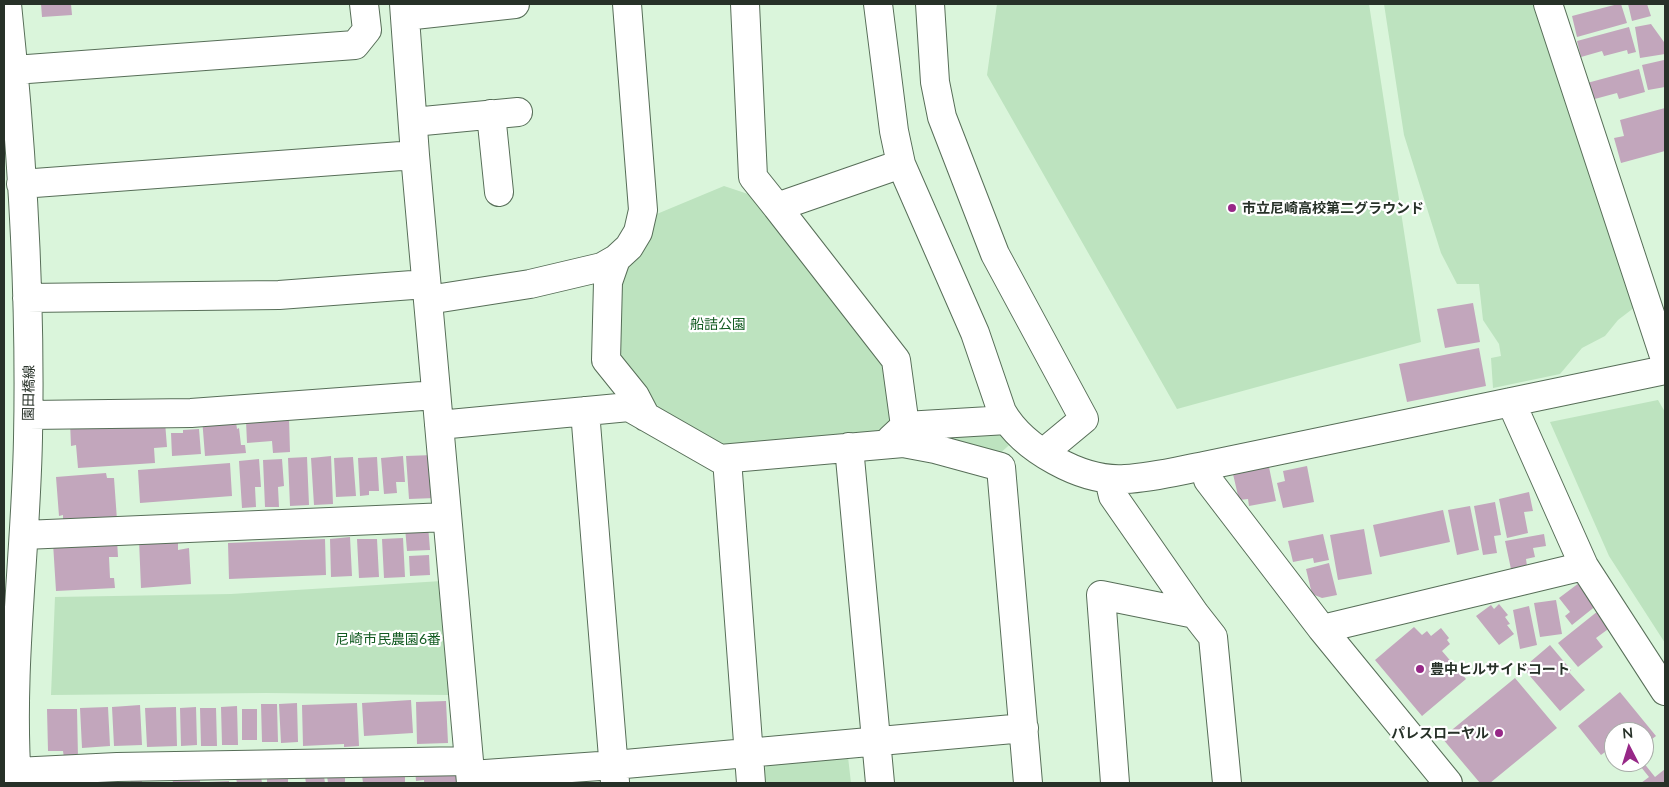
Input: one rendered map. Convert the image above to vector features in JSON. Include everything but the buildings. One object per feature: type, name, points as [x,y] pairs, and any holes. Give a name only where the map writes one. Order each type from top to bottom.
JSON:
[{"type":"street","name":"園田橋線","points":[[7,4],[14,70],[21,184],[14,232],[28,298],[30,362],[24,535],[9,717],[16,777]]},
{"type":"street","points":[[14,70],[355,45],[367,30],[364,4]]},
{"type":"street","points":[[471,773],[415,155],[405,10],[515,4]]},
{"type":"street","points":[[28,298],[427,292],[530,284],[602,267],[629,247],[638,232],[643,210],[627,4]]},
{"type":"street","points":[[745,4],[754,177],[896,360],[905,426]]},
{"type":"street","points":[[878,4],[894,131],[901,164],[975,333],[1002,412],[1024,438],[1043,453],[1068,466],[1109,479],[1124,480],[1137,478],[1204,466],[1665,370]]},
{"type":"street","points":[[930,4],[935,82],[942,117],[995,254],[1084,420],[1043,453]]},
{"type":"street","points":[[1548,4],[1665,359]]},
{"type":"street","points":[[413,122],[505,113],[499,192]]},
{"type":"street","points":[[21,184],[415,155]]},
{"type":"street","points":[[778,207],[901,164]]},
{"type":"street","points":[[616,258],[608,282],[606,360],[635,396],[646,417]]},
{"type":"street","points":[[29,415],[191,413],[436,395]]},
{"type":"street","points":[[1511,402],[1584,566],[1665,691]]},
{"type":"street","points":[[439,424],[629,407],[720,460],[903,443],[935,449],[1001,467],[1028,783]]},
{"type":"street","points":[[585,411],[615,774]]},
{"type":"street","points":[[884,445],[905,426],[1007,420]]},
{"type":"street","points":[[849,447],[880,783]]},
{"type":"street","points":[[727,459],[751,783]]},
{"type":"street","points":[[1204,466],[1208,480],[1322,629],[1448,783]]},
{"type":"street","points":[[1109,479],[1113,496],[1213,637],[1228,783]]},
{"type":"street","points":[[24,535],[447,517]]},
{"type":"street","points":[[1322,629],[1584,566]]},
{"type":"street","points":[[1115,783],[1101,595],[1195,614]]},
{"type":"street","points":[[16,777],[127,767],[615,774],[749,752],[1024,728]]},
{"type":"green space","name":"市立尼崎高校第二グラウンド","points":[[997,4],[1369,4],[1421,342],[1177,409],[987,75]]},
{"type":"green space","points":[[1384,4],[1534,4],[1635,307],[1618,320],[1605,336],[1582,348],[1560,374],[1493,388],[1491,358],[1501,356],[1499,344],[1483,320],[1479,284],[1457,284],[1441,253],[1404,135]]},
{"type":"green space","name":"船詰公園","points":[[724,186],[754,196],[891,363],[898,418],[885,432],[721,449],[629,397],[603,362],[605,278],[652,216]]},
{"type":"green space","points":[[1658,400],[1665,412],[1665,643],[1609,556],[1550,422]]},
{"type":"green space","points":[[987,427],[1016,439],[997,456],[911,432]]},
{"type":"green space","name":"尼崎市民農園6番","points":[[442,581],[449,695],[266,693],[51,695],[55,597],[231,594]]},
{"type":"green space","points":[[848,757],[851,783],[764,783],[763,769],[774,761]]},
{"type":"place","name":"市立尼崎高校第二グラウンド","points":[[1232,208]]},
{"type":"place","name":"豊中ヒルサイドコート","points":[[1420,669]]},
{"type":"place","name":"パレスローヤル","points":[[1499,733]]}]
